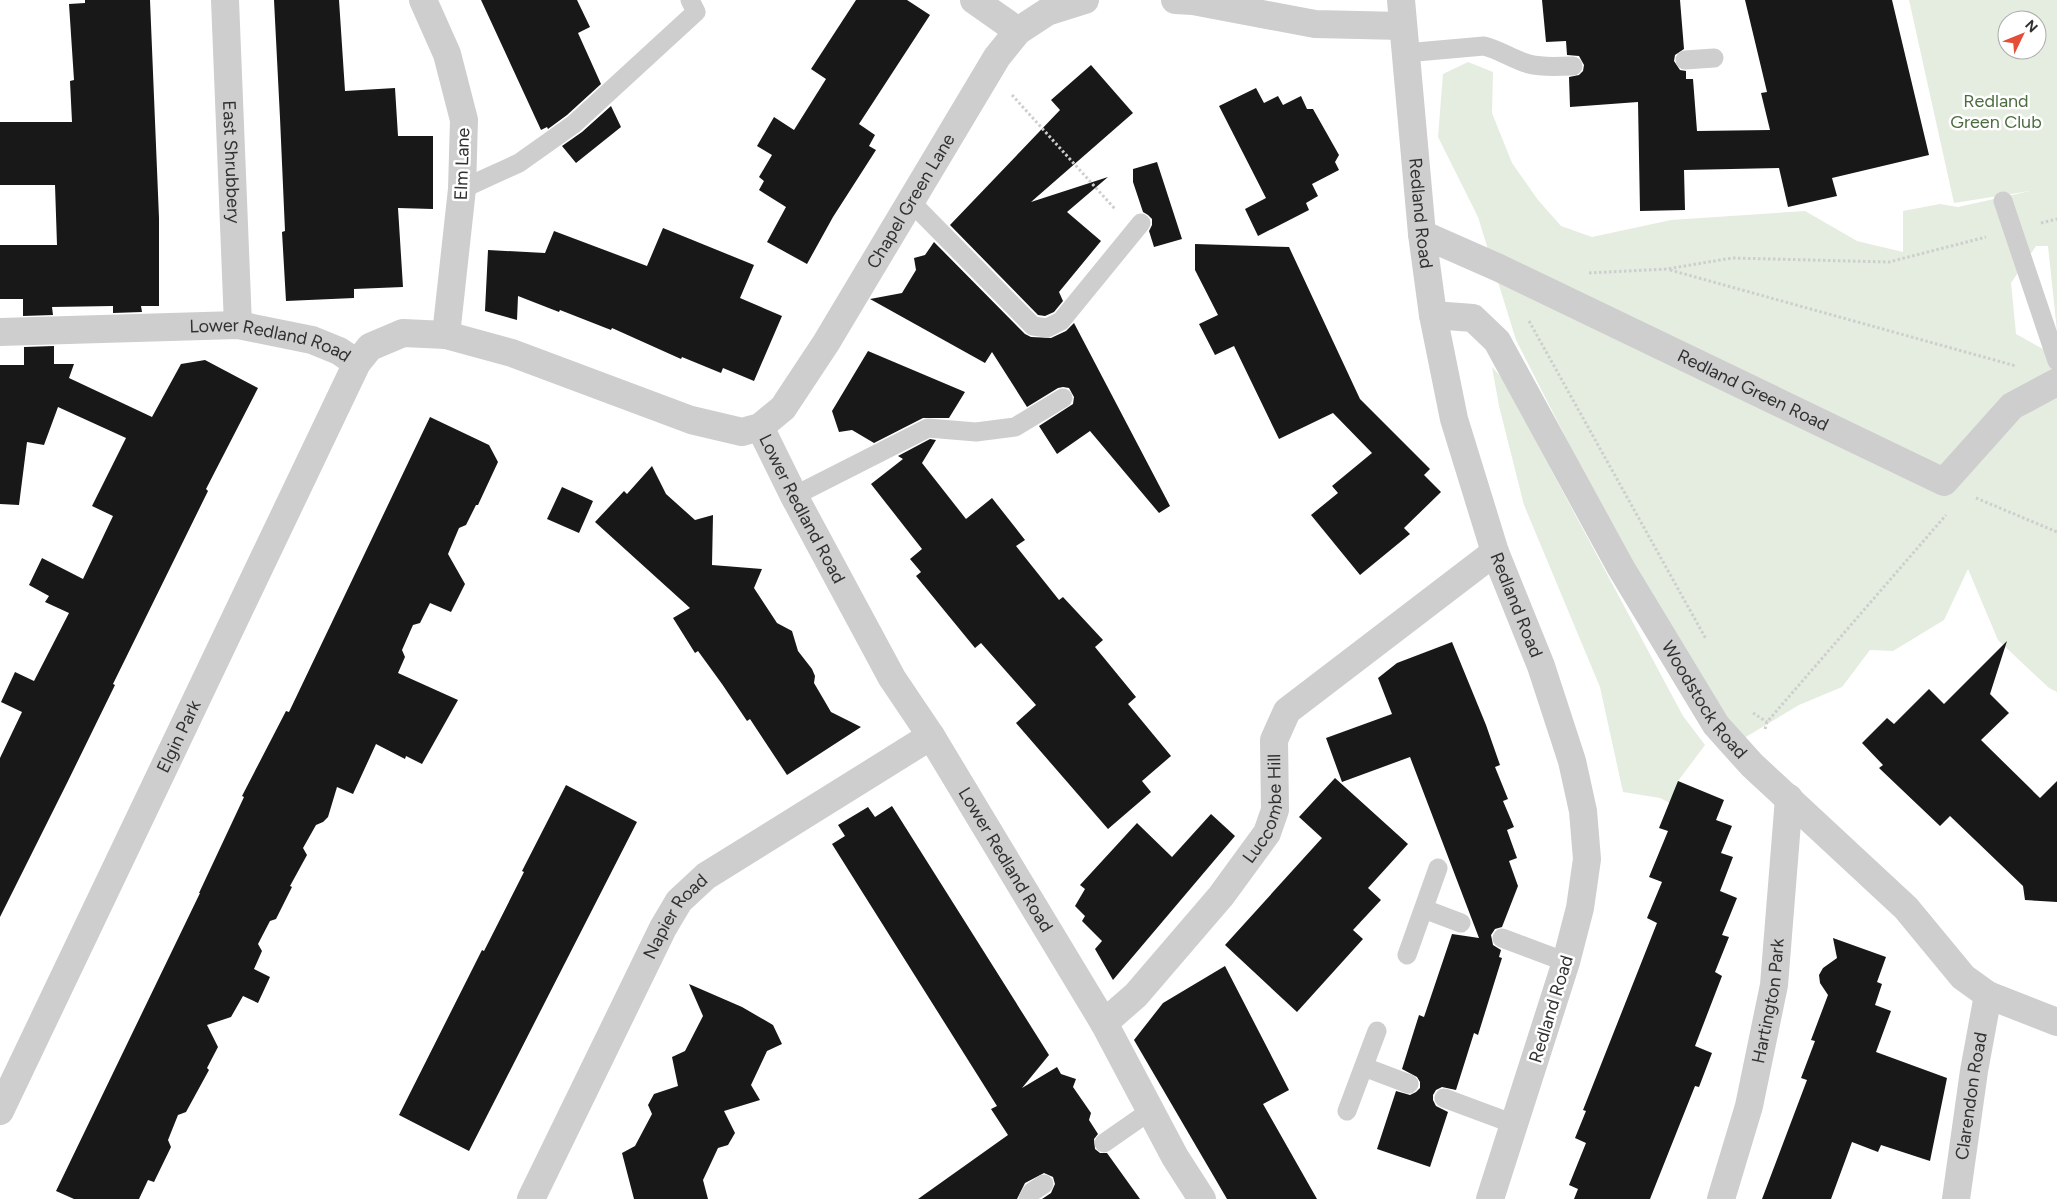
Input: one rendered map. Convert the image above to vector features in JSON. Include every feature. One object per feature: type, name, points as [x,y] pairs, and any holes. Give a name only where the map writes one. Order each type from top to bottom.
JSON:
[{"type":"street","name":"East Shrubbery","points":[[225,0],[238,325]]},
{"type":"street","name":"Elm Lane","points":[[424,0],[447,54],[464,120],[462,189],[446,335]]},
{"type":"street","points":[[974,0],[1018,31]]},
{"type":"street","name":"Chapel Green Lane","points":[[760,427],[783,408],[826,343],[997,57],[1018,31],[1047,12],[1085,0]]},
{"type":"street","points":[[1175,0],[1193,1],[1315,24],[1401,13]]},
{"type":"street","name":"Redland Road","points":[[1401,13],[1422,234],[1434,315],[1454,419],[1494,552],[1541,666],[1572,761],[1583,811],[1587,859],[1580,908],[1566,962],[1490,1199]]},
{"type":"street","name":"Redland Green Road","points":[[1422,234],[1499,268],[1954,488]]},
{"type":"street","name":"Woodstock Road","points":[[1434,315],[1473,318],[1497,341],[1621,568],[1716,725],[1752,765],[1906,908],[1963,977],[1988,995],[2057,1022]]},
{"type":"street","name":"Lower Redland Road","points":[[0,332],[238,325],[312,340],[339,351],[357,363],[370,347],[404,333],[446,335],[512,353],[691,420],[742,432],[760,427],[794,496],[892,678],[932,736],[1104,1023],[1175,1157],[1202,1199]]},
{"type":"street","name":"Elgin Park","points":[[0,1111],[357,363]]},
{"type":"street","points":[[1954,488],[2012,406],[2057,382]]},
{"type":"street","name":"Luccombe Hill","points":[[1104,1023],[1136,995],[1221,896],[1267,833],[1276,810],[1274,740],[1287,712],[1494,552]]},
{"type":"street","name":"Napier Road","points":[[531,1199],[663,928],[679,901],[706,876],[932,736]]},
{"type":"street","name":"Hartington Park","points":[[1721,1199],[1749,1106],[1774,985],[1788,798]]},
{"type":"street","name":"Clarendon Road","points":[[1956,1199],[1974,1071],[1988,995]]},
{"type":"lane","points":[[462,189],[519,163],[574,124],[696,12],[690,0]]},
{"type":"lane","points":[[1405,53],[1484,46],[1495,48],[1528,64],[1543,67],[1573,66]]},
{"type":"lane","points":[[1685,60],[1714,58]]},
{"type":"lane","points":[[2003,201],[2057,361]]},
{"type":"lane","points":[[911,202],[1033,326],[1048,328],[1061,321],[1138,227]]},
{"type":"lane","points":[[794,496],[928,428],[976,432],[1015,427],[1063,398]]},
{"type":"lane","points":[[1407,955],[1438,868]]},
{"type":"lane","points":[[1424,909],[1462,923]]},
{"type":"lane","points":[[1502,938],[1566,962]]},
{"type":"lane","points":[[1347,1111],[1377,1031]]},
{"type":"lane","points":[[1364,1067],[1409,1084]]},
{"type":"lane","points":[[1444,1098],[1514,1124]]},
{"type":"lane","points":[[1104,1143],[1150,1111]]},
{"type":"lane","points":[[1028,1199],[1032,1192],[1044,1184]]},
{"type":"path","points":[[990,71],[1138,227]]},
{"type":"path","points":[[1582,274],[1667,269],[1732,258],[1889,262],[2057,219]]},
{"type":"path","points":[[1667,269],[2019,366]]},
{"type":"path","points":[[1528,320],[1711,647]]},
{"type":"path","points":[[1752,765],[1767,722],[1954,488],[2057,532]]},
{"type":"path","points":[[1752,712],[1767,722]]},
{"type":"green space","name":"Redland Green Club","points":[[1909,0],[2057,0],[2057,331],[2048,246],[2036,246],[2011,283],[2016,334],[2057,357],[2057,692],[2049,688],[1998,640],[1968,569],[1944,620],[1893,651],[1870,650],[1842,687],[1799,705],[1744,738],[1729,724],[1616,536],[1516,340],[1478,217],[1438,137],[1443,74],[1468,62],[1493,72],[1492,113],[1512,163],[1538,200],[1561,226],[1592,237],[1671,220],[1805,211],[1857,241],[1903,252],[1903,211],[1940,204],[1958,207],[2030,191],[1954,203]]},
{"type":"green space","points":[[1492,367],[1502,378],[1683,716],[1705,745],[1678,781],[1670,803],[1660,798],[1623,792],[1600,687],[1524,505],[1499,406]]},
{"type":"building","points":[[85,0],[150,0],[159,218],[159,306],[141,306],[142,312],[113,313],[113,306],[52,307],[53,315],[23,316],[23,299],[0,299],[0,245],[57,245],[55,185],[0,185],[0,122],[72,122],[70,81],[74,80],[69,4],[85,3]]},
{"type":"building","points":[[274,0],[339,0],[345,91],[395,88],[398,136],[433,136],[433,209],[398,208],[403,287],[354,289],[354,298],[286,301],[282,232],[285,231]]},
{"type":"building","points":[[481,0],[577,0],[590,27],[578,33],[601,84],[567,115],[548,129],[547,127],[541,130]]},
{"type":"building","points":[[856,0],[907,0],[930,15],[859,124],[875,135],[869,146],[876,150],[833,217],[807,264],[767,242],[786,207],[759,190],[764,181],[759,177],[772,155],[757,146],[774,117],[794,130],[826,79],[811,69]]},
{"type":"building","points":[[1542,0],[1680,0],[1684,49],[1675,55],[1674,61],[1680,70],[1686,71],[1686,79],[1693,79],[1697,131],[1770,130],[1761,93],[1767,92],[1745,0],[1892,0],[1929,155],[1832,178],[1837,196],[1788,207],[1779,168],[1684,170],[1685,210],[1640,211],[1638,102],[1570,107],[1569,77],[1579,75],[1583,71],[1584,65],[1579,56],[1567,55],[1566,41],[1546,42]]},
{"type":"building","points":[[1091,65],[1133,113],[1031,202],[1108,177],[1067,212],[1101,241],[1059,292],[1063,301],[1054,312],[1045,316],[1038,315],[950,225],[1060,110],[1051,100]]},
{"type":"building","points":[[1256,88],[1264,103],[1278,96],[1283,105],[1301,96],[1307,109],[1313,109],[1339,155],[1335,162],[1339,170],[1312,184],[1318,196],[1306,203],[1309,210],[1258,236],[1245,209],[1266,198],[1219,106]]},
{"type":"building","points":[[611,106],[621,127],[576,163],[562,146],[582,132]]},
{"type":"building","points":[[1157,162],[1182,239],[1154,247],[1149,231],[1152,219],[1143,212],[1133,182],[1133,169]]},
{"type":"building","points":[[663,228],[754,265],[740,298],[782,316],[754,381],[723,368],[721,373],[682,357],[681,359],[612,328],[611,330],[518,296],[517,320],[485,311],[488,250],[545,253],[554,231],[647,266]]},
{"type":"building","points":[[934,242],[1025,334],[1031,337],[1051,338],[1066,331],[1074,323],[1170,506],[1159,513],[1090,431],[1057,454],[1039,426],[1073,404],[1074,397],[1069,388],[1058,388],[1027,407],[992,352],[985,363],[870,299],[902,293],[916,270],[914,258],[925,255]]},
{"type":"building","points":[[1195,244],[1289,247],[1360,399],[1430,469],[1424,475],[1441,492],[1404,528],[1410,534],[1360,575],[1311,515],[1338,493],[1332,486],[1372,453],[1333,413],[1279,439],[1234,346],[1215,355],[1199,324],[1218,315],[1195,270]]},
{"type":"building","points":[[54,346],[54,364],[74,364],[69,378],[152,417],[181,364],[205,360],[258,388],[206,489],[208,491],[113,684],[115,685],[0,917],[0,758],[22,712],[1,702],[15,672],[34,681],[69,613],[45,602],[49,596],[29,585],[42,558],[83,579],[113,516],[92,506],[126,438],[58,407],[44,445],[27,442],[19,505],[0,504],[0,365],[24,365],[24,347]]},
{"type":"building","points":[[868,351],[965,392],[949,418],[923,418],[874,443],[852,430],[839,432],[832,411]]},
{"type":"building","points":[[430,417],[489,445],[498,462],[478,505],[476,505],[466,525],[459,528],[448,554],[465,584],[451,612],[430,603],[420,623],[413,625],[402,650],[405,657],[398,673],[458,700],[422,764],[406,756],[405,759],[376,744],[353,794],[337,787],[328,817],[316,825],[303,848],[307,855],[290,886],[292,887],[276,919],[270,921],[258,944],[262,951],[254,969],[270,977],[258,1003],[243,996],[231,1017],[207,1025],[218,1047],[207,1068],[209,1070],[186,1112],[178,1115],[168,1140],[171,1147],[154,1182],[148,1180],[139,1199],[74,1199],[56,1191],[200,893],[244,797],[242,796],[286,711],[289,712]]},
{"type":"building","points":[[930,439],[936,440],[922,463],[966,519],[992,498],[1025,540],[1016,546],[1059,600],[1063,597],[1103,640],[1095,647],[1136,697],[1128,704],[1171,756],[1142,781],[1151,792],[1108,829],[1016,723],[1036,705],[981,643],[975,648],[916,576],[921,572],[910,559],[922,549],[871,484],[903,459],[898,456]]},
{"type":"building","points":[[652,466],[666,494],[695,520],[713,515],[712,565],[762,569],[754,588],[777,623],[792,631],[798,651],[812,669],[815,676],[814,683],[831,712],[861,727],[787,775],[750,719],[747,721],[698,651],[695,653],[673,618],[690,608],[595,522],[624,491],[627,494]]},
{"type":"building","points":[[562,487],[593,501],[579,533],[547,519]]},
{"type":"building","points":[[2007,641],[1990,694],[2009,713],[1981,740],[2040,798],[2057,781],[2057,902],[2025,900],[2023,886],[1950,816],[1940,826],[1879,768],[1883,765],[1862,743],[1887,718],[1894,724],[1929,689],[1944,704]]},
{"type":"building","points":[[1452,642],[1500,765],[1495,767],[1508,799],[1503,801],[1514,827],[1507,830],[1517,858],[1509,861],[1518,886],[1502,927],[1495,929],[1491,935],[1493,945],[1501,950],[1499,957],[1502,958],[1478,1035],[1474,1033],[1456,1090],[1442,1087],[1436,1090],[1433,1095],[1436,1106],[1448,1112],[1430,1167],[1377,1149],[1396,1091],[1410,1095],[1420,1088],[1420,1082],[1417,1077],[1402,1069],[1419,1015],[1424,1017],[1452,934],[1479,938],[1410,757],[1342,782],[1326,738],[1392,714],[1378,678],[1397,663]]},
{"type":"building","points":[[1335,778],[1408,844],[1368,888],[1381,900],[1353,930],[1363,939],[1297,1012],[1225,945],[1322,838],[1299,817]]},
{"type":"building","points":[[1678,781],[1724,800],[1716,820],[1732,826],[1721,853],[1733,857],[1720,891],[1737,898],[1722,935],[1729,937],[1715,972],[1722,976],[1695,1046],[1712,1053],[1699,1087],[1695,1086],[1650,1199],[1574,1199],[1578,1189],[1569,1185],[1586,1143],[1575,1138],[1586,1111],[1583,1110],[1657,923],[1647,918],[1662,882],[1649,877],[1668,831],[1659,828]]},
{"type":"building","points":[[566,785],[637,822],[469,1151],[399,1115],[482,950],[484,951],[524,872],[522,871]]},
{"type":"building","points":[[892,806],[1049,1055],[1022,1088],[1057,1067],[1061,1074],[1076,1079],[1073,1087],[1091,1113],[1089,1120],[1098,1134],[1094,1139],[1095,1149],[1100,1153],[1107,1153],[1140,1199],[1042,1199],[1051,1193],[1055,1184],[1053,1177],[1044,1173],[1025,1183],[1017,1199],[918,1199],[1008,1135],[991,1109],[997,1106],[832,844],[845,836],[838,825],[868,807],[875,817]]},
{"type":"building","points":[[1211,814],[1235,836],[1113,980],[1095,949],[1102,941],[1082,921],[1085,916],[1075,906],[1085,889],[1080,885],[1137,823],[1172,857]]},
{"type":"building","points":[[1833,938],[1886,957],[1877,982],[1882,984],[1875,1005],[1891,1011],[1876,1052],[1947,1078],[1930,1161],[1881,1145],[1878,1152],[1852,1142],[1831,1199],[1762,1199],[1807,1080],[1801,1078],[1815,1041],[1811,1040],[1828,995],[1820,983],[1819,975],[1823,968],[1837,958]]},
{"type":"building","points":[[1225,966],[1289,1090],[1263,1104],[1317,1199],[1227,1199],[1134,1040],[1163,1003]]},
{"type":"building","points":[[689,984],[742,1007],[773,1025],[782,1044],[767,1051],[751,1085],[760,1100],[724,1111],[735,1133],[728,1145],[718,1148],[703,1180],[708,1199],[634,1199],[622,1153],[635,1146],[652,1114],[648,1105],[654,1094],[678,1086],[672,1057],[685,1051],[703,1016]]}]
